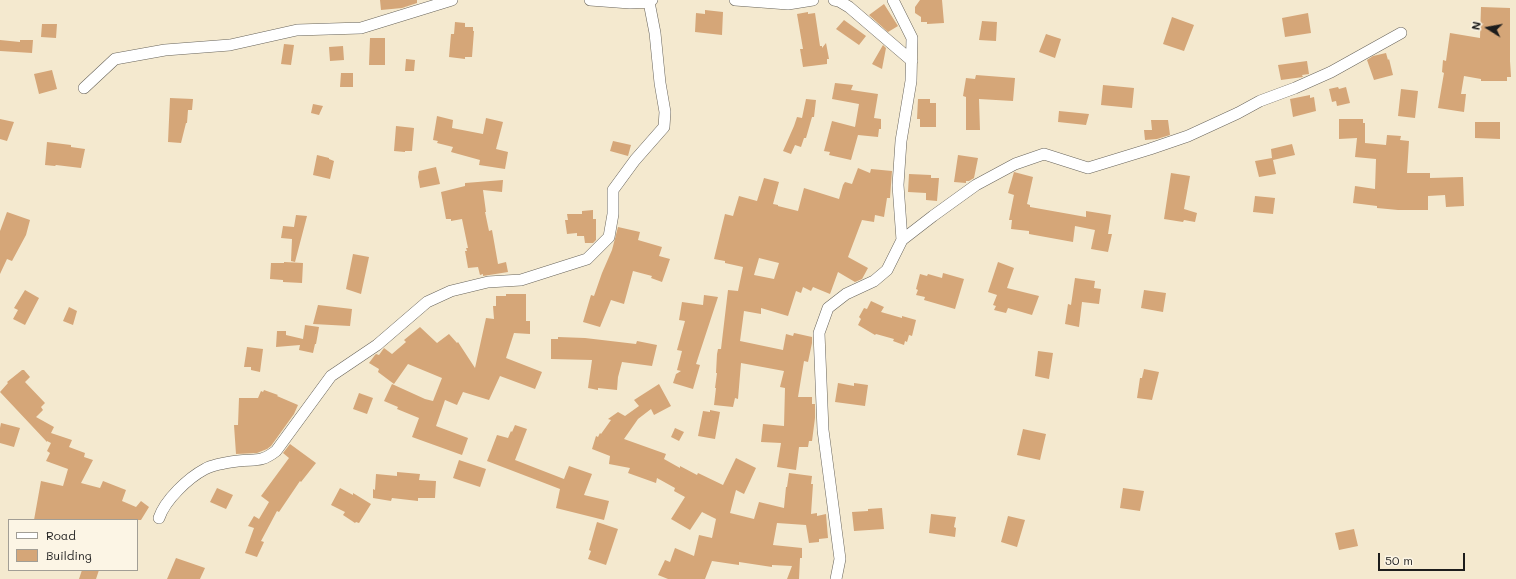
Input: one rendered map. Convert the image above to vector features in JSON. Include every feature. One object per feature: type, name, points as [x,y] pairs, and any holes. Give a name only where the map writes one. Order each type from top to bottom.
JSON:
[{"type":"street","points":[[84,88],[115,59],[165,50],[230,45],[297,30],[361,28],[452,0]]},
{"type":"street","points":[[159,518],[162,509],[183,484],[206,468],[238,461],[256,461],[266,458],[276,450],[331,376],[377,345],[426,302],[452,291],[488,282],[521,280],[587,259],[609,237],[613,214],[613,190],[635,160],[664,127],[665,112],[650,1],[630,3],[590,0]]},
{"type":"street","points":[[735,0],[788,4],[813,0]]},
{"type":"street","points":[[834,0],[839,1],[849,7],[912,61]]},
{"type":"street","points":[[894,0],[912,38],[911,81],[901,142],[898,185],[902,240]]},
{"type":"street","points":[[836,579],[840,558],[822,430],[819,333],[828,308],[846,294],[874,281],[887,270],[902,240],[933,216],[976,185],[1015,164],[1044,154],[1088,168],[1150,149],[1188,136],[1260,101],[1331,72],[1401,33]]},
{"type":"building","points":[[380,0],[417,0],[417,3],[402,8],[381,10]]},
{"type":"building","points":[[920,0],[942,0],[944,23],[927,24],[927,22],[921,22],[921,17],[915,13],[915,7]]},
{"type":"building","points":[[884,4],[898,26],[888,32],[869,15]]},
{"type":"building","points":[[1481,7],[1510,8],[1511,77],[1507,77],[1507,81],[1481,81],[1481,79],[1464,76],[1461,94],[1466,94],[1464,112],[1438,108],[1444,73],[1442,72],[1443,60],[1446,61],[1450,33],[1480,38]]},
{"type":"building","points":[[705,10],[723,12],[722,35],[695,32],[696,13],[705,14]]},
{"type":"building","points":[[808,12],[808,14],[815,13],[820,46],[822,46],[822,48],[826,43],[829,59],[827,59],[827,64],[803,67],[800,49],[803,49],[797,14]]},
{"type":"building","points":[[1308,13],[1311,33],[1285,37],[1282,18]]},
{"type":"building","points":[[1172,17],[1194,25],[1184,51],[1163,44]]},
{"type":"building","points":[[844,20],[866,36],[859,45],[836,29]]},
{"type":"building","points":[[982,21],[997,22],[996,41],[979,40]]},
{"type":"building","points":[[455,22],[465,23],[465,27],[473,27],[472,57],[465,57],[465,59],[449,57],[451,34],[454,34]]},
{"type":"building","points":[[42,24],[57,24],[56,38],[41,37]]},
{"type":"building","points":[[1046,34],[1061,39],[1055,58],[1039,52]]},
{"type":"building","points":[[370,38],[385,38],[385,65],[369,65]]},
{"type":"building","points":[[0,40],[20,42],[20,40],[33,40],[32,53],[0,51]]},
{"type":"building","points":[[284,44],[294,45],[291,65],[281,64]]},
{"type":"building","points":[[883,45],[886,48],[882,69],[872,64]]},
{"type":"building","points":[[343,46],[344,60],[330,61],[329,47]]},
{"type":"building","points":[[1386,53],[1393,75],[1374,80],[1367,60],[1373,56]]},
{"type":"building","points":[[406,59],[415,60],[414,71],[405,71]]},
{"type":"building","points":[[1307,61],[1309,74],[1302,75],[1303,77],[1281,80],[1278,65]]},
{"type":"building","points":[[52,70],[57,89],[39,94],[34,74]]},
{"type":"building","points":[[341,73],[353,73],[353,87],[340,87]]},
{"type":"building","points":[[976,75],[1015,78],[1013,101],[979,99],[980,130],[966,130],[966,97],[963,96],[966,78],[975,79]]},
{"type":"building","points":[[835,83],[853,85],[851,90],[878,94],[874,118],[881,119],[881,129],[879,129],[878,137],[858,135],[851,160],[829,155],[830,152],[824,151],[832,121],[855,127],[859,104],[832,99]]},
{"type":"building","points":[[1103,85],[1134,88],[1132,108],[1101,105]]},
{"type":"building","points":[[1338,87],[1339,89],[1346,87],[1350,103],[1337,106],[1336,101],[1332,102],[1329,89]]},
{"type":"building","points":[[1401,89],[1418,91],[1415,118],[1398,116]]},
{"type":"building","points":[[1310,95],[1310,98],[1314,97],[1316,111],[1293,117],[1290,99]]},
{"type":"building","points":[[170,98],[193,99],[192,110],[188,110],[187,123],[181,143],[168,142]]},
{"type":"building","points":[[806,99],[816,100],[814,117],[812,117],[806,138],[804,138],[801,147],[795,145],[791,154],[783,151],[797,117],[802,118]]},
{"type":"building","points":[[918,99],[930,99],[930,103],[936,103],[936,127],[920,127],[920,119],[917,119]]},
{"type":"building","points":[[313,104],[323,106],[319,115],[311,113]]},
{"type":"building","points":[[1059,111],[1089,114],[1086,125],[1058,122]]},
{"type":"building","points":[[437,116],[453,120],[452,128],[483,134],[486,118],[503,122],[496,149],[508,152],[505,169],[479,165],[480,160],[451,152],[453,147],[437,143],[438,141],[433,140]]},
{"type":"building","points":[[0,119],[14,122],[7,141],[0,139]]},
{"type":"building","points":[[1339,119],[1363,119],[1363,123],[1365,123],[1365,143],[1386,145],[1387,135],[1401,136],[1400,140],[1409,141],[1407,173],[1430,173],[1430,178],[1463,177],[1464,206],[1446,207],[1445,195],[1428,196],[1428,210],[1398,210],[1377,208],[1377,206],[1353,203],[1355,186],[1375,189],[1376,159],[1355,157],[1357,138],[1339,139]]},
{"type":"building","points":[[1151,120],[1168,120],[1170,135],[1157,139],[1145,140],[1144,130],[1152,130]]},
{"type":"building","points":[[1475,122],[1500,122],[1500,139],[1475,138]]},
{"type":"building","points":[[396,126],[414,128],[412,151],[394,151]]},
{"type":"building","points":[[613,141],[631,145],[628,156],[610,151]]},
{"type":"building","points":[[47,142],[71,145],[71,147],[85,149],[81,168],[45,165]]},
{"type":"building","points":[[1292,144],[1295,155],[1273,160],[1276,174],[1259,177],[1255,161],[1272,158],[1271,149]]},
{"type":"building","points":[[317,155],[334,161],[330,179],[313,175]]},
{"type":"building","points":[[958,155],[978,158],[974,178],[966,181],[966,183],[954,182]]},
{"type":"building","points":[[436,167],[440,184],[420,188],[418,177],[419,171]]},
{"type":"building","points":[[858,168],[870,173],[871,169],[892,171],[890,198],[887,198],[884,217],[875,215],[874,222],[862,220],[848,257],[868,268],[862,279],[855,282],[838,272],[830,294],[813,287],[811,291],[803,287],[801,293],[796,291],[788,316],[761,308],[761,314],[744,311],[740,341],[783,350],[786,334],[793,336],[794,333],[812,337],[808,362],[804,361],[798,397],[812,397],[812,404],[815,404],[812,441],[809,441],[808,447],[799,447],[796,470],[777,467],[781,443],[761,442],[763,424],[784,426],[785,388],[780,387],[784,371],[741,363],[738,399],[735,398],[733,407],[714,405],[717,354],[718,349],[721,349],[728,290],[738,291],[743,267],[714,259],[725,214],[733,216],[739,196],[757,201],[764,178],[779,182],[773,204],[798,211],[804,188],[839,199],[845,182],[852,184]],"holes":[[[759,258],[779,263],[774,279],[754,275]]]},
{"type":"building","points":[[1014,172],[1033,177],[1027,204],[1030,205],[1030,207],[1086,217],[1086,211],[1111,215],[1108,234],[1112,234],[1108,252],[1091,249],[1095,230],[1075,226],[1073,242],[1029,234],[1029,231],[1011,229],[1012,220],[1009,220],[1014,195],[1008,193]]},
{"type":"building","points":[[1171,173],[1190,176],[1184,209],[1197,213],[1195,222],[1164,219]]},
{"type":"building","points":[[909,174],[931,175],[931,178],[939,178],[937,201],[926,200],[926,193],[908,192]]},
{"type":"building","points":[[503,180],[502,192],[483,190],[485,212],[489,231],[492,230],[498,264],[506,262],[508,272],[483,276],[483,274],[480,275],[478,267],[468,268],[465,251],[467,251],[466,248],[468,248],[462,219],[451,221],[451,219],[446,219],[441,192],[465,186],[465,183]]},
{"type":"building","points":[[1255,196],[1275,198],[1273,214],[1253,212]]},
{"type":"building","points":[[593,210],[593,219],[596,219],[596,240],[593,243],[585,243],[584,236],[577,236],[577,233],[567,234],[565,220],[568,220],[567,214],[582,214],[582,211]]},
{"type":"building","points":[[7,212],[30,220],[26,235],[12,261],[7,259],[0,274],[0,231]]},
{"type":"building","points":[[296,215],[307,216],[295,262],[291,261],[292,239],[281,238],[283,226],[294,227]]},
{"type":"building","points":[[618,227],[640,232],[638,240],[662,247],[659,256],[670,259],[662,282],[651,278],[652,276],[633,271],[624,304],[611,300],[600,327],[583,322],[591,295],[594,296],[612,250]]},
{"type":"building","points":[[353,254],[369,257],[361,294],[346,289]]},
{"type":"building","points":[[998,262],[1014,268],[1007,288],[1039,296],[1032,315],[1008,308],[1006,313],[994,310],[996,306],[993,305],[997,295],[988,292]]},
{"type":"building","points":[[271,263],[303,263],[302,283],[283,282],[283,280],[270,279]]},
{"type":"building","points":[[943,273],[964,279],[955,309],[924,300],[925,297],[916,295],[920,274],[927,276],[928,274],[942,278]]},
{"type":"building","points":[[1075,278],[1095,281],[1094,288],[1101,289],[1099,304],[1082,302],[1079,327],[1065,324],[1068,304],[1071,305]]},
{"type":"building","points":[[25,290],[39,298],[25,325],[13,319],[18,310],[14,308]]},
{"type":"building","points":[[1144,290],[1166,293],[1163,312],[1141,308]]},
{"type":"building","points":[[506,294],[526,294],[526,321],[530,321],[530,334],[514,333],[506,358],[542,372],[535,389],[500,376],[489,400],[463,392],[457,405],[445,400],[436,426],[468,438],[462,455],[412,437],[419,418],[397,409],[398,407],[384,401],[392,384],[425,399],[433,401],[442,378],[408,364],[394,384],[378,372],[379,369],[369,363],[376,354],[379,355],[384,348],[392,354],[406,342],[404,340],[420,327],[437,343],[449,334],[457,343],[458,342],[475,368],[486,318],[494,319],[493,306],[496,306],[496,296],[506,296]]},
{"type":"building","points":[[704,295],[718,297],[696,364],[700,365],[693,389],[673,383],[676,374],[681,371],[677,370],[682,351],[677,350],[685,321],[679,320],[682,302],[703,305]]},
{"type":"building","points":[[871,301],[884,307],[881,312],[916,320],[912,336],[909,335],[907,342],[905,341],[904,345],[893,341],[894,339],[875,335],[858,325],[861,319],[859,317],[864,308],[867,309]]},
{"type":"building","points":[[318,305],[352,309],[350,326],[313,324]]},
{"type":"building","points":[[69,307],[77,311],[73,325],[63,321]]},
{"type":"building","points":[[305,325],[319,327],[313,353],[299,350],[300,345],[276,347],[277,331],[286,331],[286,335],[303,339]]},
{"type":"building","points":[[558,337],[585,338],[636,344],[637,341],[657,345],[652,366],[622,362],[618,377],[617,390],[598,388],[598,390],[588,388],[592,360],[551,359],[551,339],[558,339]]},
{"type":"building","points":[[247,347],[263,349],[260,372],[251,370],[251,367],[244,367]]},
{"type":"building","points":[[1038,351],[1053,353],[1049,379],[1035,376]]},
{"type":"building","points":[[1144,369],[1159,372],[1152,400],[1137,398],[1140,378],[1142,378]]},
{"type":"building","points":[[24,370],[30,377],[25,382],[45,403],[41,407],[43,410],[36,417],[54,427],[51,433],[72,440],[69,447],[85,453],[84,457],[93,460],[81,483],[100,488],[103,481],[126,490],[122,501],[136,507],[141,501],[149,507],[141,520],[34,519],[41,481],[63,486],[68,469],[46,461],[50,453],[47,451],[51,443],[47,442],[0,392],[8,383],[7,382]]},
{"type":"building","points":[[838,383],[854,386],[854,383],[868,385],[865,406],[835,402]]},
{"type":"building","points":[[659,384],[671,406],[654,415],[651,409],[638,419],[624,439],[666,454],[664,459],[680,468],[680,466],[697,475],[698,473],[723,485],[736,458],[756,468],[744,494],[736,490],[730,513],[754,519],[759,502],[784,508],[789,473],[812,476],[811,484],[813,484],[811,514],[817,513],[817,516],[826,514],[828,538],[819,539],[819,542],[809,543],[806,525],[777,523],[773,545],[802,548],[799,579],[787,579],[792,566],[772,565],[772,567],[739,562],[739,565],[712,561],[705,579],[668,579],[658,575],[665,560],[670,562],[675,548],[694,556],[699,535],[712,538],[716,519],[702,512],[690,530],[671,519],[685,497],[674,491],[675,488],[657,478],[656,483],[628,473],[630,468],[609,464],[610,456],[592,449],[596,436],[598,437],[600,433],[601,434],[611,420],[608,419],[618,412],[625,416],[639,406],[634,400]]},
{"type":"building","points":[[264,390],[298,405],[294,414],[271,446],[257,453],[236,454],[234,425],[238,425],[239,398],[258,398],[261,391],[263,392]]},
{"type":"building","points":[[359,393],[373,398],[367,414],[353,409]]},
{"type":"building","points":[[710,410],[720,412],[715,439],[698,436],[703,411],[710,412]]},
{"type":"building","points":[[1,423],[20,428],[14,447],[0,443]]},
{"type":"building","points":[[515,425],[527,429],[515,460],[564,479],[569,466],[592,474],[584,495],[609,501],[604,520],[556,508],[560,489],[487,461],[497,435],[508,438]]},
{"type":"building","points":[[675,428],[684,432],[679,441],[671,437]]},
{"type":"building","points":[[1023,429],[1046,434],[1040,460],[1017,455]]},
{"type":"building","points":[[290,444],[316,463],[301,482],[300,481],[279,512],[277,511],[261,541],[264,542],[257,557],[245,553],[254,528],[248,526],[254,516],[259,519],[269,502],[261,496],[289,458],[283,453]]},
{"type":"building","points":[[459,460],[486,469],[480,487],[453,478]]},
{"type":"building","points":[[397,472],[420,474],[419,480],[436,481],[435,498],[418,498],[418,501],[392,498],[391,501],[373,498],[376,474],[397,476]]},
{"type":"building","points":[[217,488],[233,495],[226,509],[210,502]]},
{"type":"building","points":[[340,488],[353,495],[353,493],[371,504],[359,523],[355,523],[343,515],[345,512],[331,505]]},
{"type":"building","points":[[1123,488],[1144,491],[1140,511],[1120,508]]},
{"type":"building","points":[[882,508],[884,529],[854,531],[852,512]]},
{"type":"building","points":[[931,514],[956,517],[954,527],[956,528],[955,537],[929,533]]},
{"type":"building","points":[[1008,516],[1025,520],[1017,547],[1001,542]]},
{"type":"building","points":[[597,522],[618,529],[606,565],[588,559]]},
{"type":"building","points":[[1354,529],[1358,546],[1339,550],[1335,533]]},
{"type":"building","points":[[176,558],[205,568],[200,579],[167,579]]},
{"type":"building","points":[[82,571],[99,571],[96,579],[79,579]]}]
